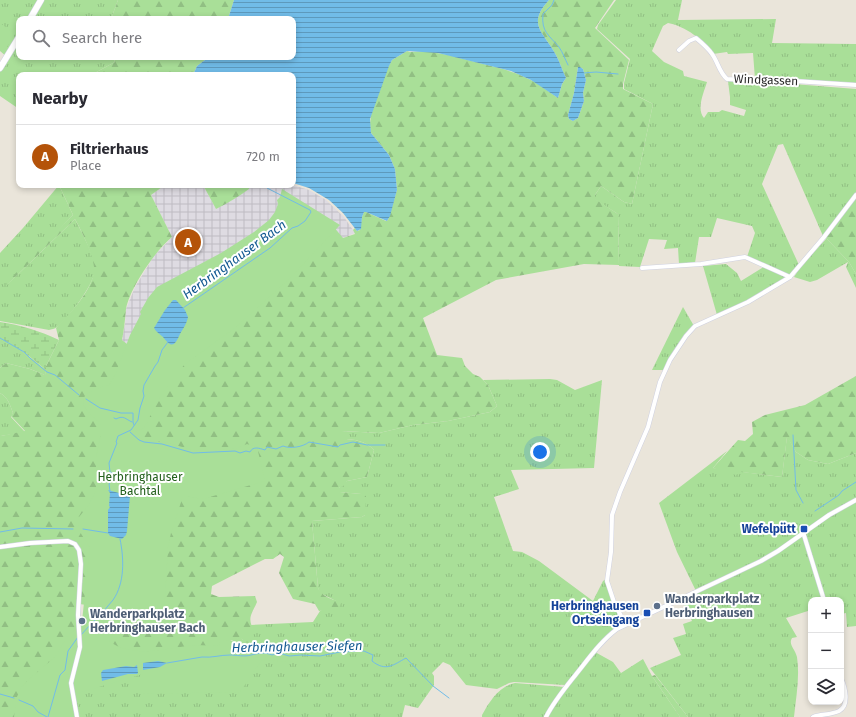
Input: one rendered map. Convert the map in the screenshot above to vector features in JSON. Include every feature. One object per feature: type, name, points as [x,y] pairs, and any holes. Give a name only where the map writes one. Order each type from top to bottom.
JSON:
[{"type":"main road","points":[[32,16],[42,0]]},
{"type":"main road","points":[[0,68],[16,42]]},
{"type":"street","name":"Windgassen","points":[[678,50],[689,41],[696,38],[710,50],[718,67],[727,79],[779,80],[856,85]]},
{"type":"street","points":[[625,624],[614,602],[607,581],[611,552],[612,518],[620,492],[648,427],[664,372],[678,347],[695,326],[748,302],[790,277],[824,237],[856,195]]},
{"type":"street","points":[[642,268],[701,264],[733,260],[742,257],[790,277]]},
{"type":"street","points":[[546,717],[561,692],[600,644],[612,632],[625,624],[695,593],[778,551],[803,532],[856,500]]},
{"type":"street","points":[[803,532],[823,597]]},
{"type":"street","points":[[0,547],[68,541],[75,544],[79,550],[81,564],[78,615],[80,635],[79,654],[71,683],[77,717]]},
{"type":"street","points":[[844,689],[846,697],[844,703]]},
{"type":"street","points":[[813,717],[837,712],[842,709],[843,705]]},
{"type":"shaded area","points":[[296,186],[309,190],[326,200],[344,217],[355,233],[343,238],[161,371],[122,340],[126,309],[135,287],[154,256],[172,237],[151,195],[161,188],[205,188],[216,209],[249,188],[296,188]]},
{"type":"green space","points":[[0,0],[41,0],[32,16],[16,16],[16,42],[7,57],[0,51]]},
{"type":"green space","points":[[43,0],[118,0],[112,16],[34,16]]},
{"type":"green space","points":[[118,0],[234,0],[229,16],[112,16]]},
{"type":"green space","points":[[549,0],[614,0],[595,28],[629,60],[623,89],[653,104],[632,204],[624,202],[601,186],[595,195],[595,199],[618,214],[619,265],[584,264],[496,280],[423,318],[437,355],[462,358],[465,366],[488,385],[497,406],[490,412],[448,421],[413,425],[379,433],[342,431],[342,439],[360,441],[367,444],[374,450],[367,477],[347,481],[345,485],[339,488],[340,492],[361,494],[366,496],[365,515],[362,517],[312,521],[318,588],[321,593],[327,597],[339,601],[341,603],[339,608],[319,611],[315,604],[293,599],[279,573],[284,557],[280,554],[273,559],[265,559],[212,586],[211,594],[219,597],[255,596],[257,602],[250,620],[255,631],[248,647],[241,644],[243,640],[240,638],[235,641],[232,640],[200,656],[177,660],[158,657],[77,671],[76,668],[72,684],[79,717],[0,717],[0,438],[1,436],[25,431],[11,416],[13,413],[10,404],[0,393],[0,368],[6,363],[30,369],[45,375],[46,366],[59,340],[56,328],[84,295],[89,287],[94,272],[93,260],[75,219],[7,285],[6,283],[73,215],[60,188],[161,188],[151,195],[172,237],[151,260],[132,291],[126,309],[122,340],[164,372],[213,305],[278,242],[328,220],[343,238],[355,234],[353,230],[355,228],[357,231],[360,230],[364,212],[386,221],[388,220],[397,190],[395,169],[389,155],[371,133],[370,124],[371,115],[386,71],[392,60],[407,51],[426,51],[448,55],[518,74],[535,82],[558,98],[562,84],[566,78],[559,60],[539,28],[539,16]],"holes":[[[578,67],[583,69],[586,80],[583,93],[584,101],[578,118],[573,121],[569,119],[568,115],[574,93]],[[109,490],[130,496],[127,531],[126,535],[122,539],[110,536],[108,533],[108,510],[110,507]],[[64,539],[76,543],[82,554],[83,571],[80,604],[86,605],[84,628],[80,631],[77,615],[80,570],[79,553],[76,547],[70,543],[58,543]]]},
{"type":"green space","points":[[616,0],[682,0],[678,20],[776,19],[772,43],[856,44],[856,84],[782,79],[781,83],[856,89],[856,197],[826,238],[826,233],[823,236],[783,144],[778,145],[762,184],[799,265],[785,279],[737,306],[717,315],[703,266],[726,264],[737,273],[741,281],[762,268],[763,265],[747,257],[755,233],[752,226],[717,218],[711,237],[699,237],[695,263],[679,264],[678,248],[664,249],[667,240],[649,239],[640,267],[619,266],[618,214],[594,199],[601,186],[624,202],[632,204],[653,104],[624,89],[630,59],[597,29],[598,25]],"holes":[[[668,23],[694,34],[713,54],[727,52],[728,54],[753,53],[755,79],[770,79],[770,82],[728,81],[730,105],[746,110],[744,116],[722,110],[719,112],[708,112],[704,118],[701,105],[707,82],[684,76],[683,71],[664,62],[652,51],[663,26]]]},
{"type":"green space","points":[[0,23],[15,34],[4,52],[0,50]]},
{"type":"green space","points":[[16,45],[16,60],[114,60],[115,62],[97,72],[16,72],[16,107],[0,96],[0,72]]},
{"type":"green space","points":[[114,60],[205,60],[197,66],[194,72],[97,72],[115,62]]},
{"type":"green space","points":[[56,188],[60,188],[73,215],[7,285],[75,219],[88,245],[95,266],[95,271],[90,284],[74,309],[62,323],[49,330],[0,321],[0,253]]},
{"type":"green space","points":[[205,188],[249,188],[233,200],[216,209]]},
{"type":"green space","name":"Herbringhauser Bachtal","points":[[282,189],[340,225],[290,278],[236,327],[184,365],[160,397],[144,428],[135,432],[135,436],[144,440],[168,443],[203,452],[237,448],[247,444],[257,447],[265,481],[203,499],[183,496],[168,547],[164,615],[161,615],[160,621],[143,618],[124,625],[119,622],[109,641],[119,647],[140,651],[152,651],[197,645],[219,646],[220,641],[223,640],[293,647],[293,662],[262,660],[240,692],[143,694],[143,674],[75,694],[78,717],[14,717],[16,699],[21,688],[55,657],[68,635],[79,627],[82,621],[90,548],[78,526],[79,517],[88,506],[96,491],[96,457],[101,434],[101,425],[89,413],[83,403],[86,395],[94,390],[109,385],[115,375],[130,335],[141,314],[140,312],[148,298],[157,287],[221,253],[254,232],[269,220],[275,212],[278,204],[277,200],[280,197]]},
{"type":"green space","points":[[856,197],[856,274],[849,262],[826,238]]},
{"type":"green space","points":[[826,239],[849,262],[856,274],[856,288],[846,267],[848,262],[817,280],[810,282],[794,277],[801,266]]},
{"type":"green space","points":[[683,307],[694,326],[665,370],[652,370]]},
{"type":"green space","points":[[0,322],[30,329],[59,340],[46,366],[46,370],[24,352],[0,338]]},
{"type":"green space","points":[[0,338],[29,356],[46,370],[45,375],[30,369],[6,363],[0,368]]},
{"type":"green space","points":[[856,376],[856,453],[828,464],[808,460],[796,452],[787,437],[782,477],[741,472],[736,475],[713,468],[738,440],[745,441],[753,434],[752,422],[765,415],[805,405]]},
{"type":"green space","points":[[483,380],[557,380],[575,390],[602,380],[594,468],[511,470],[519,489],[494,497],[513,551],[522,552],[539,561],[593,601],[603,581],[606,579],[624,622],[605,638],[565,685],[514,682],[497,689],[466,685],[450,665],[443,662],[432,673],[434,676],[434,685],[418,708],[405,705],[402,717],[79,717],[72,684],[200,656],[240,637],[243,640],[251,625],[313,622],[320,611],[336,601],[320,593],[318,588],[312,521],[362,517],[365,515],[361,494],[339,492],[339,488],[347,481],[367,477],[374,450],[367,444],[360,441],[342,439],[342,431],[379,433],[413,425],[448,421],[490,412],[497,406],[488,385]]},
{"type":"green space","points":[[0,393],[10,404],[13,413],[11,417],[25,432],[1,436],[0,438]]},
{"type":"green space","points":[[787,436],[796,452],[808,460],[828,464],[856,453],[856,626],[847,627],[846,613],[844,613],[844,597],[808,597],[808,611],[786,618],[797,637],[792,638],[791,640],[791,645],[796,654],[798,665],[794,717],[688,717],[650,668],[681,655],[673,638],[686,634],[683,624],[692,621],[683,602],[696,595],[696,591],[677,552],[659,503],[727,451],[713,468],[782,477]]},
{"type":"green space","points":[[595,652],[613,662],[621,673],[643,659],[652,676],[680,717],[548,717],[557,702]]},
{"type":"green space","points":[[655,675],[688,717],[680,717],[652,676]]},
{"type":"green space","points":[[515,683],[564,687],[545,717],[482,717],[495,695],[504,687]]},
{"type":"water","points":[[234,0],[549,0],[539,16],[539,28],[557,58],[566,78],[562,84],[558,98],[531,80],[511,71],[438,53],[407,51],[392,60],[370,119],[371,133],[389,155],[395,169],[397,190],[390,216],[387,221],[364,212],[361,229],[357,231],[343,213],[329,200],[309,188],[296,184],[296,72],[194,72],[197,66],[205,60],[296,60],[296,16],[229,16]]},
{"type":"water","points":[[578,67],[583,69],[586,80],[583,93],[584,101],[578,118],[573,121],[569,119],[568,115],[574,93]]},
{"type":"water","points":[[173,300],[176,300],[185,310],[188,317],[186,324],[176,342],[174,344],[170,344],[154,328]]},
{"type":"water","points":[[108,490],[130,496],[127,531],[126,535],[122,539],[110,536],[108,533],[110,493]]},
{"type":"water","points":[[158,661],[167,663],[160,667],[143,670],[143,663]]},
{"type":"water","points":[[137,665],[137,674],[128,674],[102,681],[101,673],[103,670],[126,666],[134,667]]},
{"type":"waterway","points":[[554,0],[552,5],[543,14],[543,25],[546,33],[559,47],[568,65]]},
{"type":"waterway","points":[[584,73],[596,72],[618,74]]},
{"type":"waterway","name":"Herbringhauser Bach","points":[[183,308],[270,248],[292,228],[305,221],[311,212],[310,210],[267,188]]},
{"type":"waterway","points":[[0,338],[24,352],[47,372],[55,375],[79,395]]},
{"type":"waterway","name":"Herbringhauser Bach","points":[[110,491],[109,484],[114,477],[114,474],[110,472],[109,463],[117,443],[118,436],[131,430],[138,420],[144,396],[144,385],[158,362],[162,350],[168,342]]},
{"type":"waterway","points":[[86,399],[100,408],[121,413],[133,413],[134,425]]},
{"type":"waterway","points":[[114,418],[116,419],[123,417],[132,422]]},
{"type":"waterway","points":[[130,432],[139,440],[144,442],[162,444],[193,453],[235,451],[240,453],[246,451],[250,452],[256,448],[265,450],[267,447],[276,449],[283,446],[296,447],[309,442],[338,447],[340,445],[353,442],[367,445],[385,445]]},
{"type":"waterway","points":[[793,435],[796,490],[803,503]]},
{"type":"waterway","points":[[815,511],[856,482]]},
{"type":"waterway","points":[[0,532],[22,528],[73,529]]},
{"type":"waterway","points":[[83,529],[108,533]]},
{"type":"waterway","name":"Herbringhauser Bach","points":[[81,635],[113,600],[120,586],[123,562],[120,539]]},
{"type":"waterway","name":"Herbringhauser Bach","points":[[48,717],[60,675],[65,670],[68,651],[78,637]]},
{"type":"waterway","name":"Herbringhauser Siefen","points":[[167,663],[202,657],[226,655],[246,656],[262,653],[272,655],[279,653],[289,656],[320,656],[340,652],[364,651],[373,655],[372,661],[385,667],[406,658],[433,686],[449,698]]},
{"type":"waterway","points":[[0,694],[14,698]]},
{"type":"waterway","points":[[19,700],[33,706],[38,712],[47,717]]},
{"type":"place","name":"Filtrierhaus","points":[[188,242]]},
{"type":"place","name":"Wefelpütt","points":[[804,529]]},
{"type":"place","name":"Wanderparkplatz Herbringhausen","points":[[657,606]]},
{"type":"place","name":"Herbringhausen Ortseingang","points":[[647,613]]},
{"type":"place","name":"Wanderparkplatz Herbringhauser Bach","points":[[82,621]]}]
